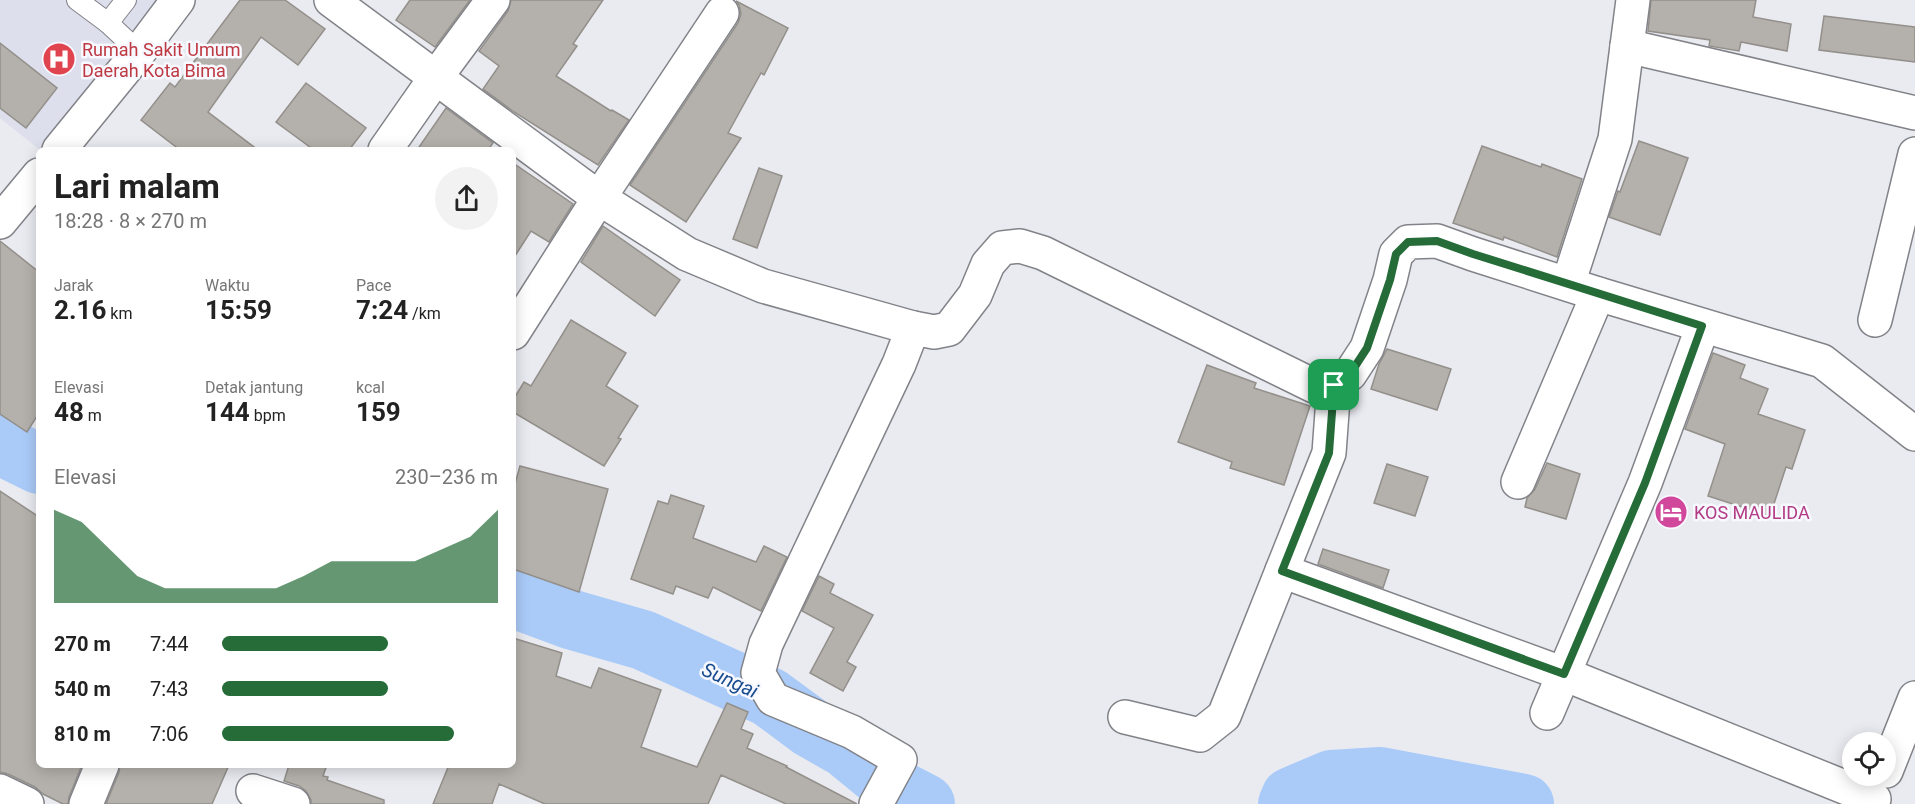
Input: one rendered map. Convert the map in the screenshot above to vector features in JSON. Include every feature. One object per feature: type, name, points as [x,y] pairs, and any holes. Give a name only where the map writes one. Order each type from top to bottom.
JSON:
[{"type":"street","points":[[61,147],[178,0]]},
{"type":"street","points":[[331,0],[599,198],[687,254],[763,286],[913,328],[934,332],[949,329],[975,295],[988,264],[1002,248],[1020,246],[1043,253],[1314,386],[1334,385],[1350,374],[1367,348],[1390,280],[1396,254],[1408,242],[1437,241],[1598,294],[1822,361],[1915,435]]},
{"type":"street","points":[[387,147],[494,0]]},
{"type":"street","points":[[1568,284],[1615,139],[1633,0]]},
{"type":"street","points":[[516,328],[722,13]]},
{"type":"street","points":[[1627,46],[1915,113]]},
{"type":"street","points":[[1875,320],[1915,154]]},
{"type":"street","points":[[0,222],[36,179]]},
{"type":"street","points":[[1518,482],[1598,294]]},
{"type":"street","points":[[1547,713],[1645,483],[1702,326]]},
{"type":"street","points":[[876,804],[900,760],[852,732],[773,699],[758,673],[766,644],[899,364],[913,328]]},
{"type":"street","points":[[1125,717],[1200,735],[1224,716],[1329,453],[1334,385]]},
{"type":"street","points":[[1282,571],[1879,787],[1915,698]]},
{"type":"street","points":[[86,804],[101,768]]},
{"type":"street","points":[[253,787],[293,804]]},
{"type":"street","points":[[0,791],[27,804]]},
{"type":"lane","points":[[77,0],[108,23],[139,52]]},
{"type":"lane","points":[[108,23],[126,0]]},
{"type":"shaded area","name":"Rumah Sakit Umum Daerah Kota Bima","points":[[0,0],[167,0],[44,147],[36,147],[0,118]]},
{"type":"building","points":[[240,0],[285,0],[325,29],[298,65],[261,37],[208,112],[254,147],[176,147],[141,120],[170,83],[175,87]]},
{"type":"building","points":[[410,0],[470,0],[435,47],[396,20]]},
{"type":"building","points":[[511,0],[603,0],[573,44],[577,46],[556,76],[629,120],[598,165],[514,112],[483,89],[499,66],[479,51],[508,11]]},
{"type":"building","points":[[1651,0],[1756,0],[1753,17],[1791,24],[1787,51],[1741,42],[1739,51],[1709,46],[1710,40],[1648,31]]},
{"type":"building","points":[[736,1],[788,28],[764,75],[761,73],[728,133],[741,138],[686,222],[630,185],[738,23],[741,14]]},
{"type":"building","points":[[1824,16],[1915,27],[1915,62],[1819,50]]},
{"type":"building","points":[[0,43],[57,88],[26,128],[0,108]]},
{"type":"building","points":[[306,83],[366,128],[351,147],[310,147],[276,122]]},
{"type":"building","points":[[446,108],[493,143],[490,147],[419,147]]},
{"type":"building","points":[[1639,141],[1688,158],[1660,235],[1609,217]]},
{"type":"building","points":[[1482,146],[1582,179],[1557,257],[1504,237],[1503,240],[1453,223]]},
{"type":"building","points":[[516,165],[573,204],[549,242],[531,231],[516,254]]},
{"type":"building","points":[[759,168],[782,176],[757,248],[733,239]]},
{"type":"building","points":[[603,226],[680,280],[655,316],[581,262]]},
{"type":"building","points":[[0,241],[36,270],[36,418],[27,432],[0,414]]},
{"type":"building","points":[[571,320],[626,353],[606,386],[638,406],[604,466],[516,414],[516,395],[524,382],[531,386]]},
{"type":"building","points":[[1387,349],[1451,369],[1437,410],[1371,389],[1379,364]]},
{"type":"building","points":[[1713,353],[1745,365],[1740,378],[1768,389],[1758,414],[1805,430],[1792,469],[1786,467],[1770,516],[1708,496],[1725,444],[1685,429]]},
{"type":"building","points":[[1207,365],[1256,383],[1254,388],[1310,406],[1284,485],[1230,468],[1232,462],[1178,442]]},
{"type":"building","points":[[1547,463],[1580,474],[1566,519],[1525,507],[1527,498],[1535,489]]},
{"type":"building","points":[[1387,464],[1428,477],[1415,516],[1374,503]]},
{"type":"building","points":[[520,466],[608,489],[579,592],[516,570],[516,480]]},
{"type":"building","points":[[0,491],[36,515],[36,768],[81,768],[68,804],[63,804],[43,794],[35,787],[0,772]]},
{"type":"building","points":[[671,495],[704,506],[693,538],[756,562],[764,546],[787,557],[761,611],[713,587],[708,598],[676,586],[673,594],[631,579],[658,501],[668,504]]},
{"type":"building","points":[[1323,549],[1389,570],[1383,588],[1318,564]]},
{"type":"building","points":[[819,576],[834,584],[830,593],[873,615],[847,662],[856,667],[843,691],[810,673],[834,628],[802,611]]},
{"type":"building","points":[[516,639],[562,653],[556,676],[591,688],[599,668],[661,690],[641,747],[697,767],[727,703],[748,712],[741,729],[753,734],[747,748],[787,766],[857,804],[786,804],[721,775],[708,804],[545,804],[499,784],[492,804],[433,804],[448,768],[516,768]]},
{"type":"building","points":[[120,768],[228,768],[212,804],[106,804]]},
{"type":"building","points":[[288,768],[326,768],[323,776],[328,777],[327,780],[384,800],[384,804],[311,804],[306,791],[284,781]]},
{"type":"waterway","name":"Sungai","points":[[0,445],[36,463]]},
{"type":"waterway","name":"Sungai","points":[[516,599],[573,620],[643,640],[769,697],[811,728],[846,748],[896,789],[925,804]]},
{"type":"waterway","name":"Sungai","points":[[1288,804],[1291,797],[1331,780],[1380,777],[1524,804]]},
{"type":"place","name":"Rumah Sakit Umum Daerah Kota Bima","points":[[59,59]]},
{"type":"place","name":"KOS MAULIDA","points":[[1671,512]]},
{"type":"route","points":[[1437,241],[1702,326],[1645,483],[1564,674],[1282,571],[1329,453],[1334,385],[1350,374],[1367,348],[1390,280],[1396,254],[1408,242],[1437,241]]}]
